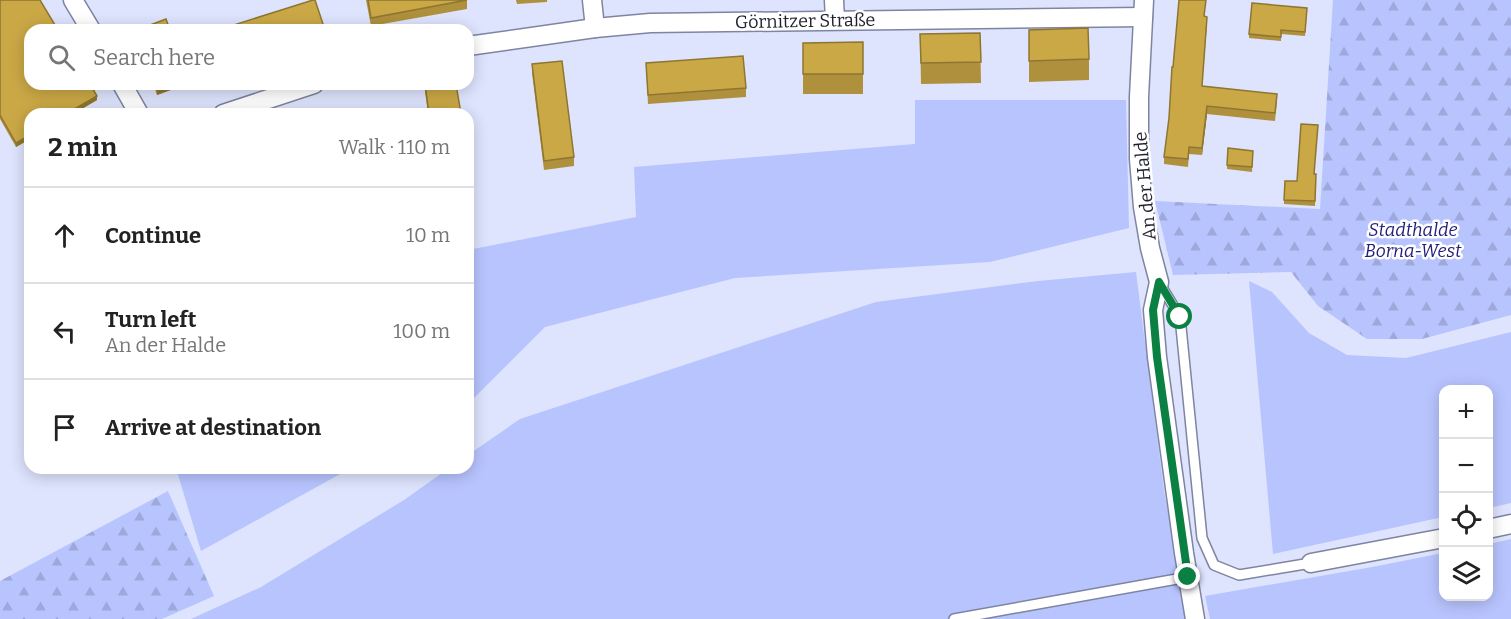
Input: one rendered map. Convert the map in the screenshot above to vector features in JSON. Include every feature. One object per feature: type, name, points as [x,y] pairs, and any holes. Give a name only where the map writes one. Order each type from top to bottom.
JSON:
[{"type":"street","points":[[74,0],[88,24]]},
{"type":"street","points":[[592,0],[596,28]]},
{"type":"street","points":[[834,0],[836,20]]},
{"type":"street","name":"Görnitzer Straße","points":[[474,45],[650,23],[836,20],[1144,9]]},
{"type":"street","name":"An der Halde","points":[[1144,9],[1139,97],[1139,159],[1143,207],[1159,282],[1153,310],[1157,357],[1195,619]]},
{"type":"street","points":[[126,90],[136,108]]},
{"type":"street","points":[[241,108],[296,90]]},
{"type":"street","points":[[1493,528],[1511,524]]},
{"type":"street","points":[[1311,563],[1439,539]]},
{"type":"lane","points":[[1159,282],[1180,317],[1202,538],[1214,565],[1239,575],[1311,563]]},
{"type":"lane","points":[[954,619],[1188,577]]},
{"type":"green space","name":"Stadthalde Borna-West","points":[[1333,0],[1511,0],[1511,315],[1422,339],[1367,339],[1318,306],[1291,272],[1173,275],[1155,201],[1320,209]]},
{"type":"green space","points":[[915,100],[1126,100],[1129,228],[990,262],[735,278],[545,327],[474,398],[474,249],[636,217],[634,167],[915,144]]},
{"type":"green space","points":[[1136,272],[1164,490],[1187,619],[191,619],[261,587],[404,500],[441,474],[474,474],[474,451],[520,419],[876,302],[1038,281]]},
{"type":"green space","points":[[1249,281],[1272,292],[1309,333],[1347,355],[1406,358],[1511,332],[1511,503],[1493,507],[1493,385],[1439,385],[1439,518],[1273,554]]},
{"type":"green space","points":[[178,474],[340,474],[201,551]]},
{"type":"green space","points":[[168,491],[214,596],[162,619],[0,619],[0,581]]},
{"type":"green space","points":[[1511,539],[1511,619],[1210,619],[1205,596],[1439,554],[1439,601],[1493,601],[1493,543]]},
{"type":"building","points":[[0,0],[40,0],[54,24],[24,24],[24,90],[94,90],[97,96],[76,108],[24,108],[24,138],[16,143],[0,115]]},
{"type":"building","points":[[315,0],[323,24],[237,24]]},
{"type":"building","points":[[368,0],[467,0],[371,18]]},
{"type":"building","points":[[1179,0],[1206,0],[1202,86],[1277,94],[1275,113],[1207,106],[1202,148],[1189,147],[1188,159],[1164,157]]},
{"type":"building","points":[[1252,3],[1307,8],[1305,32],[1281,30],[1281,37],[1249,34]]},
{"type":"building","points":[[166,19],[168,24],[153,24]]},
{"type":"building","points":[[1088,28],[1089,59],[1029,61],[1029,30]]},
{"type":"building","points":[[980,33],[981,62],[921,63],[920,34]]},
{"type":"building","points":[[863,42],[863,74],[803,74],[803,43]]},
{"type":"building","points":[[743,56],[746,88],[648,95],[646,63]]},
{"type":"building","points":[[562,61],[574,157],[544,161],[532,64]]},
{"type":"building","points":[[426,90],[457,90],[460,108],[428,108]]},
{"type":"building","points":[[1301,124],[1318,125],[1314,174],[1316,174],[1315,201],[1284,200],[1285,181],[1297,181]]},
{"type":"building","points":[[1228,148],[1253,151],[1252,167],[1227,165]]},
{"type":"route","points":[[1180,317],[1159,282],[1153,310],[1157,357],[1188,577]]}]
